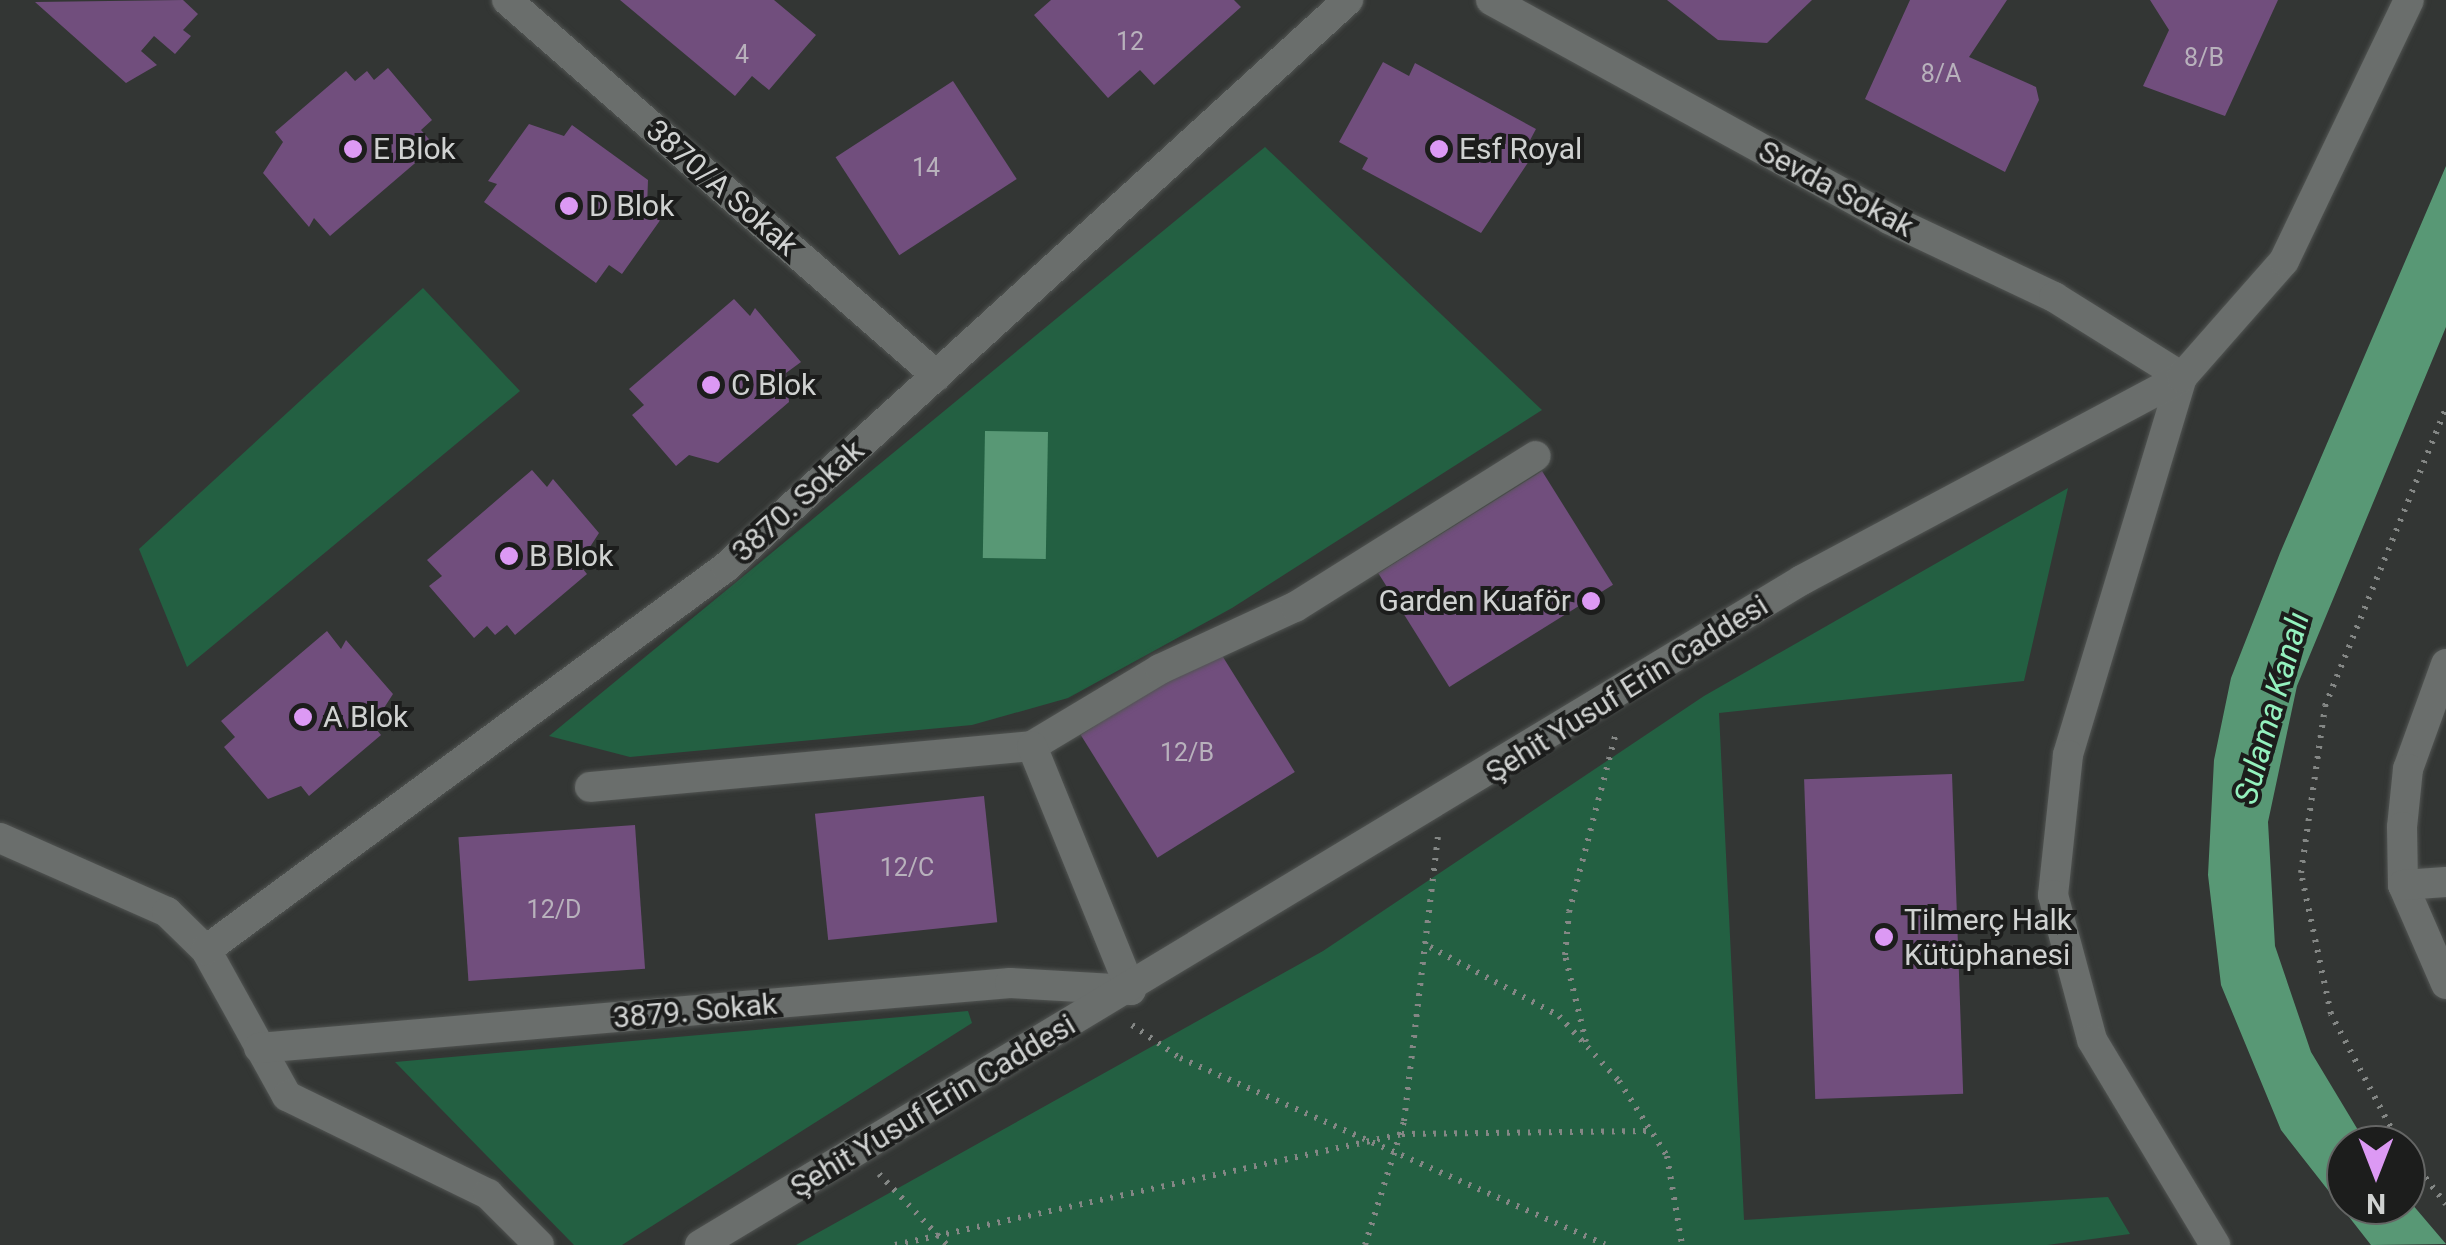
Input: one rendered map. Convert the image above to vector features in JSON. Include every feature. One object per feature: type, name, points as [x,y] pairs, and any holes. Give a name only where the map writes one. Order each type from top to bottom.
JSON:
[{"type":"street","name":"3870/A Sokak","points":[[507,0],[937,376]]},
{"type":"street","name":"3870. Sokak","points":[[206,950],[726,567],[1348,0]]},
{"type":"street","name":"Sevda Sokak","points":[[1491,0],[1888,219],[2054,297],[2182,377]]},
{"type":"street","name":"Şehit Yusuf Erin Caddesi","points":[[700,1245],[1438,806],[1802,580],[2182,377],[2284,261],[2409,0]]},
{"type":"street","points":[[2182,377],[2068,754],[2054,895],[2092,1040],[2215,1245]]},
{"type":"street","points":[[590,787],[1032,746],[1160,669],[1295,607],[1536,456]]},
{"type":"street","points":[[2446,664],[2408,769],[2403,885],[2446,984]]},
{"type":"street","points":[[1032,746],[1132,990]]},
{"type":"street","points":[[0,838],[168,912],[206,950],[286,1096],[488,1194],[539,1245]]},
{"type":"street","points":[[2403,885],[2446,882]]},
{"type":"street","name":"3879. Sokak","points":[[259,1048],[1010,982],[1132,990]]},
{"type":"path","points":[[2389,1125],[2331,1014],[2301,873],[2325,706],[2446,408]]},
{"type":"path","points":[[1588,1048],[1565,956],[1569,912],[1628,690]]},
{"type":"path","points":[[1365,1245],[1402,1134],[1430,947],[1438,806]]},
{"type":"path","points":[[1430,947],[1498,976],[1588,1048],[1667,1156],[1682,1245]]},
{"type":"path","points":[[1102,1005],[1180,1058],[1369,1141],[1396,1158],[1605,1245]]},
{"type":"path","points":[[895,1245],[1402,1134],[1650,1131]]},
{"type":"path","points":[[857,1150],[947,1245]]},
{"type":"path","points":[[2426,1178],[2446,1204]]},
{"type":"shaded area","points":[[1265,147],[1542,410],[1232,608],[1068,698],[972,725],[630,757],[549,736]]},
{"type":"shaded area","points":[[423,288],[520,391],[187,667],[139,549]]},
{"type":"shaded area","points":[[2068,488],[2024,681],[1719,713],[1744,1220],[2108,1197],[2130,1234],[2047,1245],[796,1245],[1323,951],[1704,696]]},
{"type":"shaded area","points":[[968,1011],[972,1023],[622,1245],[574,1245],[395,1062]]},
{"type":"water","name":"Sulama Kanalı","points":[[2446,166],[2446,327],[2297,686],[2268,822],[2275,946],[2311,1052],[2355,1125],[2326,1125],[2326,1188],[2281,1130],[2221,985],[2208,875],[2214,760],[2231,678],[2280,553]]},
{"type":"water","points":[[985,431],[1048,432],[1046,559],[983,558]]},
{"type":"water","points":[[2426,1220],[2446,1244],[2371,1245],[2355,1225],[2426,1225]]},
{"type":"building","points":[[183,0],[198,14],[183,30],[191,36],[175,54],[154,36],[141,51],[157,65],[126,83],[35,2]]},
{"type":"building","points":[[620,0],[774,0],[816,35],[769,90],[752,76],[735,96]]},
{"type":"building","points":[[1051,0],[1234,0],[1241,7],[1154,85],[1140,70],[1108,98],[1034,15]]},
{"type":"building","points":[[1667,0],[1812,0],[1767,43],[1718,40]]},
{"type":"building","points":[[1910,0],[2007,0],[1969,57],[2036,87],[2039,100],[2005,172],[1865,99]]},
{"type":"building","points":[[2150,0],[2278,0],[2225,116],[2143,86],[2169,30]]},
{"type":"building","name":"Esf Royal","points":[[1383,62],[1409,76],[1415,63],[1536,129],[1521,157],[1529,161],[1481,233],[1362,169],[1368,158],[1339,142]]},
{"type":"building","name":"E Blok","points":[[388,68],[432,120],[421,130],[435,146],[330,236],[314,218],[309,227],[263,173],[283,142],[275,132],[346,71],[355,81],[367,71],[374,80]]},
{"type":"building","points":[[953,81],[1017,179],[899,255],[836,157]]},
{"type":"building","name":"D Blok","points":[[529,124],[564,136],[572,125],[648,180],[647,209],[661,219],[622,274],[609,265],[596,283],[484,202],[497,184],[488,181]]},
{"type":"building","name":"C Blok","points":[[734,299],[750,316],[755,308],[801,362],[786,373],[789,402],[718,463],[689,455],[676,466],[632,415],[644,405],[629,389]]},
{"type":"building","name":"B Blok","points":[[532,470],[547,487],[553,479],[599,533],[579,564],[587,574],[515,635],[507,625],[495,635],[487,626],[474,638],[429,586],[442,576],[427,560]]},
{"type":"building","points":[[1542,471],[1613,585],[1449,687],[1378,573]]},
{"type":"building","name":"A Blok","points":[[327,631],[341,649],[346,640],[393,694],[373,725],[381,735],[309,796],[301,786],[268,799],[224,747],[235,737],[221,721]]},
{"type":"building","points":[[1218,649],[1295,772],[1157,858],[1081,735]]},
{"type":"building","name":"Tilmerç Halk Kütüphanesi","points":[[1952,774],[1963,1094],[1815,1099],[1804,779]]},
{"type":"building","points":[[984,796],[997,922],[828,940],[815,814]]},
{"type":"building","points":[[635,825],[645,969],[468,981],[458,837]]},
{"type":"place","name":"E Blok","points":[[353,149]]},
{"type":"place","name":"Esf Royal","points":[[1439,149]]},
{"type":"place","name":"D Blok","points":[[569,206]]},
{"type":"place","name":"C Blok","points":[[711,385]]},
{"type":"place","name":"B Blok","points":[[509,556]]},
{"type":"place","name":"Garden Kuaför","points":[[1591,601]]},
{"type":"place","name":"A Blok","points":[[303,717]]},
{"type":"place","name":"Tilmerç Halk Kütüphanesi","points":[[1884,937]]}]
